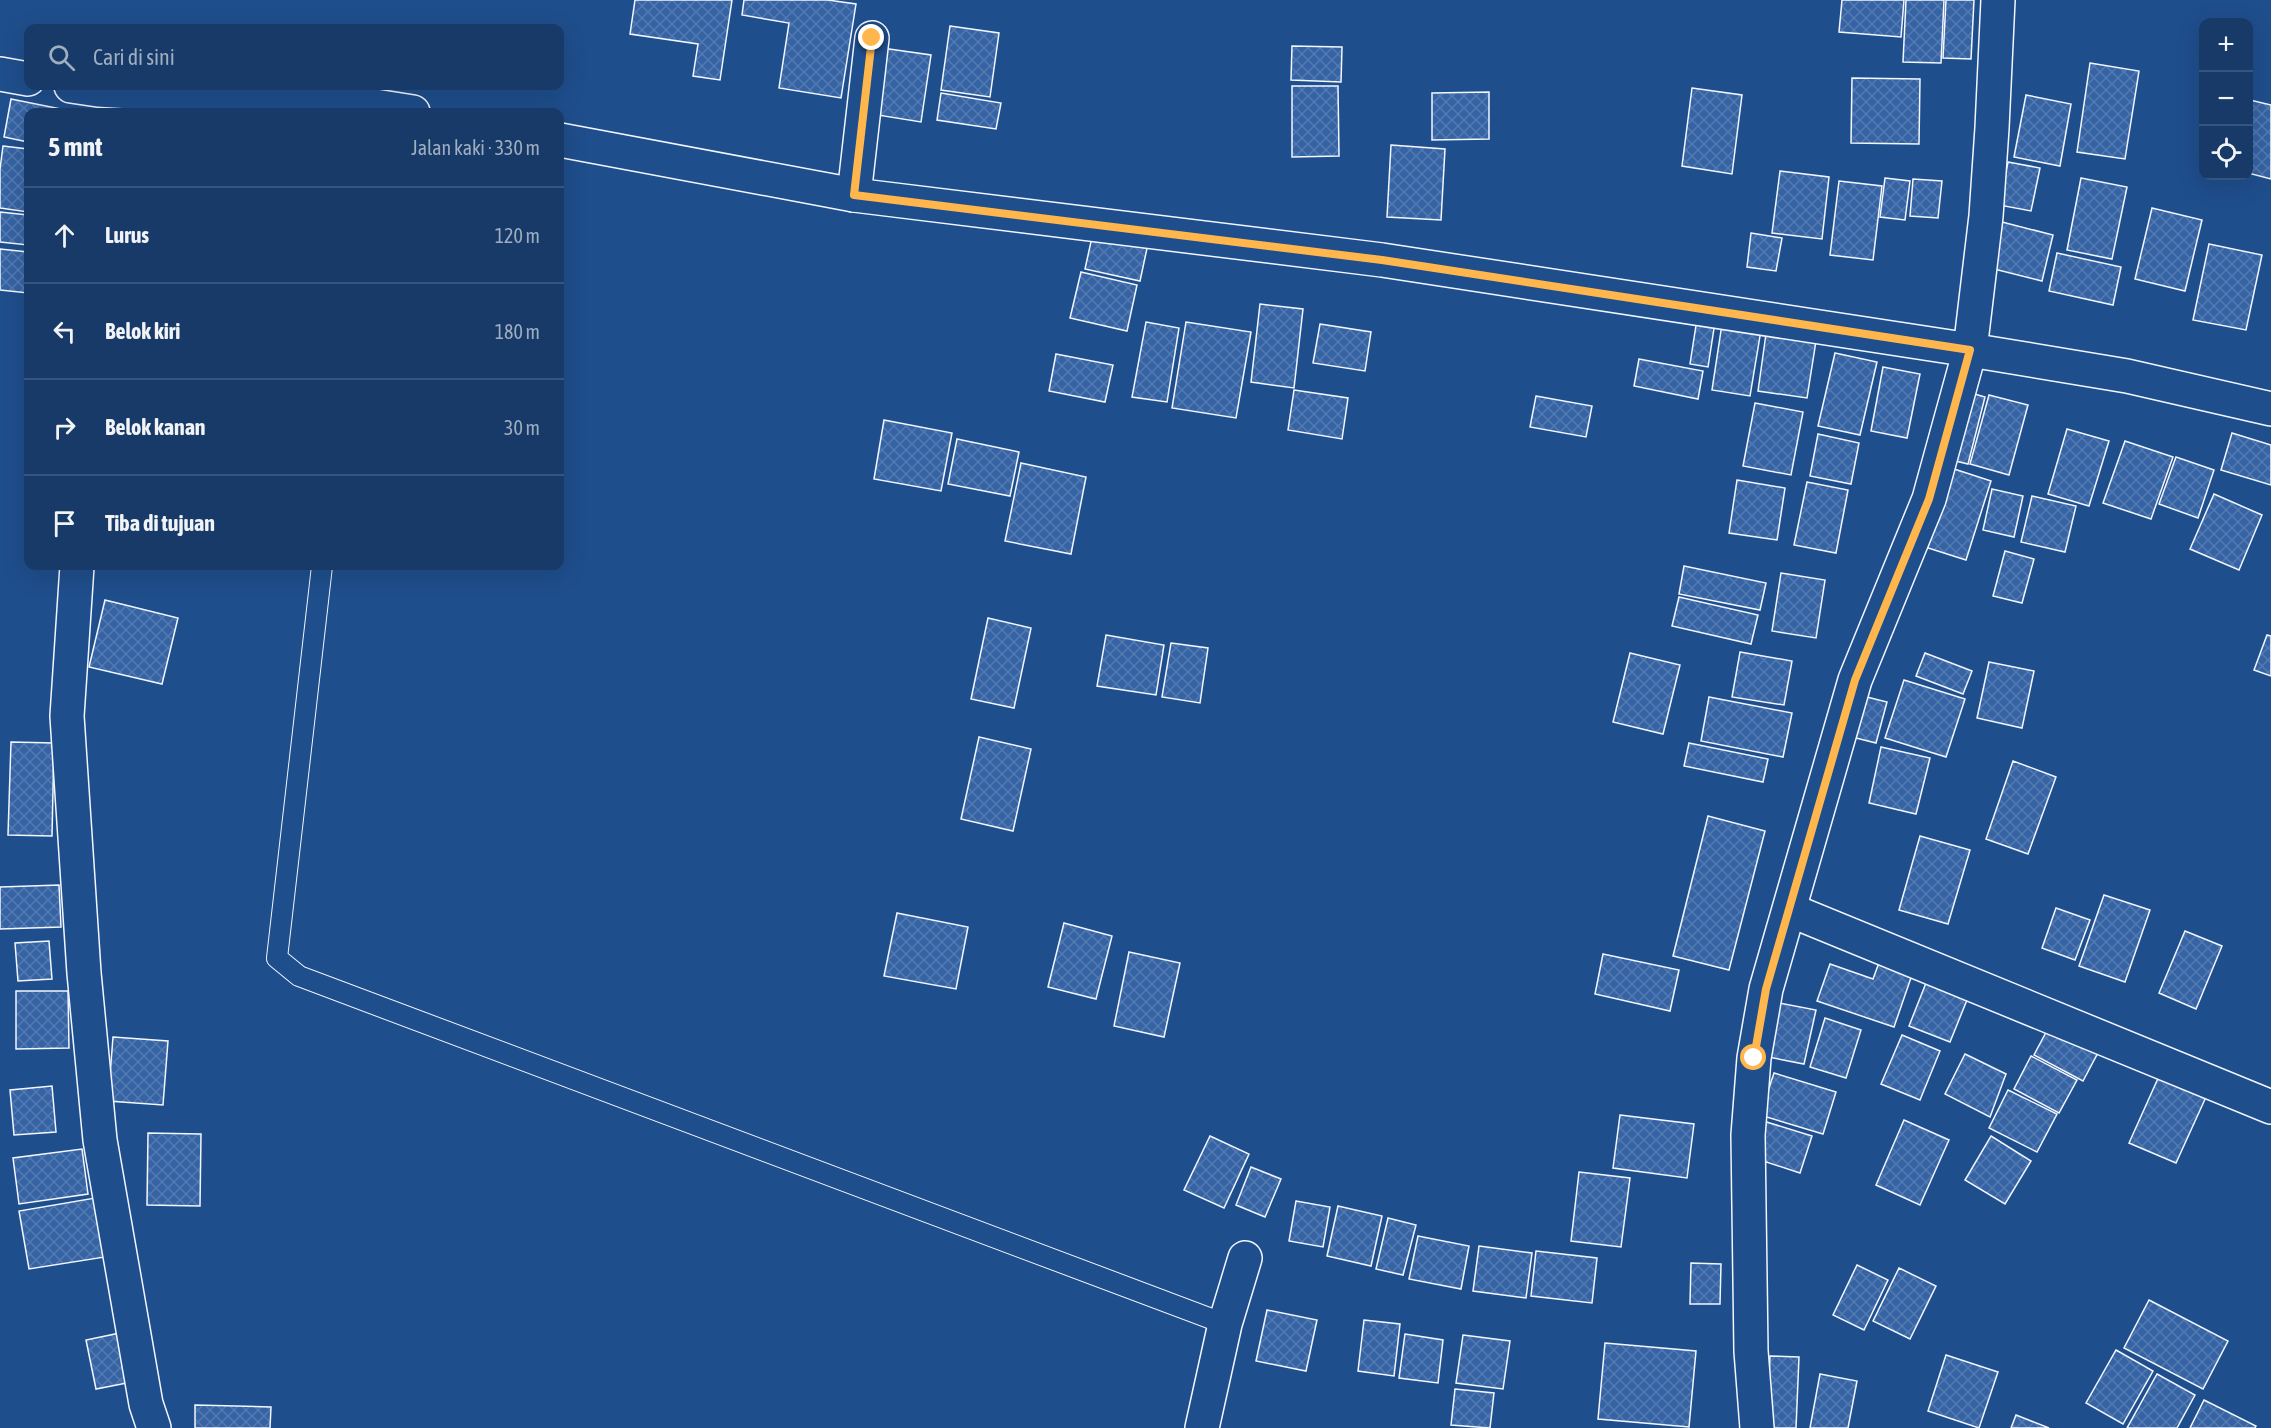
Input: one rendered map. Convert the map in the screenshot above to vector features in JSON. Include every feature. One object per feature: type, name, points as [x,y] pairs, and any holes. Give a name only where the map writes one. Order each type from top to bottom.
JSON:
[{"type":"street","points":[[1757,1428],[1751,1351],[1748,1135],[1754,1058],[1766,989],[1855,680],[1929,499],[1970,350],[1986,216],[1998,0]]},
{"type":"street","points":[[854,195],[872,38]]},
{"type":"street","points":[[0,74],[24,78]]},
{"type":"street","points":[[88,96],[353,108]]},
{"type":"street","points":[[564,141],[854,195],[1382,260],[1970,350],[2127,376],[2271,409]]},
{"type":"street","points":[[77,570],[67,716],[84,973],[100,1140],[146,1404],[154,1428]]},
{"type":"street","points":[[1790,910],[2271,1107]]},
{"type":"street","points":[[1202,1428],[1225,1324],[1245,1257]]},
{"type":"lane","points":[[322,570],[277,958],[299,976],[1225,1324]]},
{"type":"building","points":[[635,0],[732,0],[720,80],[693,76],[698,44],[630,34]]},
{"type":"building","points":[[744,0],[828,0],[856,4],[841,98],[779,88],[789,23],[742,15]]},
{"type":"building","points":[[1842,0],[1904,0],[1901,37],[1839,32]]},
{"type":"building","points":[[1906,0],[1944,0],[1941,63],[1903,62]]},
{"type":"building","points":[[1946,0],[1974,0],[1971,59],[1943,58]]},
{"type":"building","points":[[950,26],[999,33],[990,97],[941,90]]},
{"type":"building","points":[[1292,46],[1342,47],[1341,82],[1291,80]]},
{"type":"building","points":[[875,47],[931,55],[921,122],[865,113]]},
{"type":"building","points":[[2090,63],[2139,71],[2125,159],[2077,152]]},
{"type":"building","points":[[1852,78],[1920,79],[1919,144],[1851,143]]},
{"type":"building","points":[[1292,86],[1338,86],[1339,156],[1292,157]]},
{"type":"building","points":[[1692,88],[1742,95],[1732,174],[1682,166]]},
{"type":"building","points":[[1489,92],[1489,139],[1432,140],[1432,93]]},
{"type":"building","points":[[941,93],[1001,103],[996,129],[937,120]]},
{"type":"building","points":[[2026,95],[2071,104],[2060,166],[2014,157]]},
{"type":"building","points":[[11,99],[56,108],[24,108],[24,141],[4,137]]},
{"type":"building","points":[[2253,101],[2271,105],[2271,179],[2253,174]]},
{"type":"building","points":[[1391,145],[1445,149],[1441,220],[1387,217]]},
{"type":"building","points":[[3,146],[24,149],[24,211],[0,208],[0,169]]},
{"type":"building","points":[[2008,162],[2040,168],[2031,211],[1999,205]]},
{"type":"building","points":[[1780,171],[1829,177],[1822,239],[1772,233]]},
{"type":"building","points":[[1885,178],[1910,181],[1905,220],[1880,217]]},
{"type":"building","points":[[2081,178],[2127,187],[2112,259],[2067,250]]},
{"type":"building","points":[[1913,179],[1942,181],[1938,218],[1910,216]]},
{"type":"building","points":[[1839,181],[1882,186],[1873,260],[1830,255]]},
{"type":"building","points":[[2152,208],[2202,220],[2185,291],[2135,279]]},
{"type":"building","points":[[0,212],[24,215],[24,245],[0,242]]},
{"type":"building","points":[[2002,222],[2053,235],[2042,281],[1990,268]]},
{"type":"building","points":[[1094,228],[1149,239],[1140,281],[1085,269]]},
{"type":"building","points":[[1751,233],[1782,238],[1776,271],[1747,267]]},
{"type":"building","points":[[2209,244],[2262,255],[2246,330],[2193,320]]},
{"type":"building","points":[[0,249],[24,252],[24,293],[0,290]]},
{"type":"building","points":[[2057,253],[2121,267],[2113,305],[2049,291]]},
{"type":"building","points":[[1081,272],[1137,285],[1127,331],[1070,318]]},
{"type":"building","points":[[1260,304],[1303,309],[1294,388],[1251,382]]},
{"type":"building","points":[[1697,319],[1715,322],[1708,367],[1690,364]]},
{"type":"building","points":[[1146,322],[1179,328],[1167,402],[1132,397]]},
{"type":"building","points":[[1186,322],[1251,332],[1236,418],[1172,408]]},
{"type":"building","points":[[1320,324],[1371,332],[1365,371],[1313,363]]},
{"type":"building","points":[[1722,324],[1761,330],[1750,396],[1712,390]]},
{"type":"building","points":[[1766,334],[1816,341],[1807,398],[1758,391]]},
{"type":"building","points":[[1835,353],[1877,362],[1860,435],[1818,426]]},
{"type":"building","points":[[1056,354],[1113,365],[1105,402],[1049,391]]},
{"type":"building","points":[[1639,359],[1703,371],[1698,399],[1634,386]]},
{"type":"building","points":[[1883,367],[1920,374],[1907,438],[1871,431]]},
{"type":"building","points":[[1294,390],[1348,398],[1342,439],[1288,430]]},
{"type":"building","points":[[1961,390],[1985,397],[1968,464],[1943,458]]},
{"type":"building","points":[[1989,395],[2028,405],[2009,475],[1970,464]]},
{"type":"building","points":[[1536,396],[1592,406],[1586,437],[1530,427]]},
{"type":"building","points":[[1755,403],[1803,412],[1791,475],[1743,466]]},
{"type":"building","points":[[884,420],[952,433],[941,491],[874,479]]},
{"type":"building","points":[[2067,429],[2109,441],[2089,506],[2048,494]]},
{"type":"building","points":[[2232,433],[2271,445],[2271,485],[2221,470]]},
{"type":"building","points":[[1818,434],[1859,443],[1851,484],[1810,476]]},
{"type":"building","points":[[957,439],[1019,452],[1010,496],[948,484]]},
{"type":"building","points":[[2125,441],[2173,457],[2151,519],[2103,503]]},
{"type":"building","points":[[2176,457],[2214,470],[2198,518],[2159,504]]},
{"type":"building","points":[[1021,463],[1086,477],[1071,554],[1005,541]]},
{"type":"building","points":[[1948,467],[1991,481],[1966,560],[1922,546]]},
{"type":"building","points":[[1737,480],[1785,488],[1777,540],[1729,533]]},
{"type":"building","points":[[1807,482],[1848,490],[1836,553],[1794,545]]},
{"type":"building","points":[[1992,489],[2023,496],[2014,537],[1983,530]]},
{"type":"building","points":[[2214,494],[2262,515],[2239,570],[2190,549]]},
{"type":"building","points":[[2032,496],[2076,506],[2065,552],[2021,542]]},
{"type":"building","points":[[2005,551],[2034,559],[2022,603],[1993,596]]},
{"type":"building","points":[[1684,566],[1766,583],[1760,610],[1679,594]]},
{"type":"building","points":[[1781,573],[1825,580],[1816,638],[1772,631]]},
{"type":"building","points":[[1679,597],[1758,615],[1751,644],[1672,626]]},
{"type":"building","points":[[105,600],[178,618],[162,684],[89,667]]},
{"type":"building","points":[[988,618],[1031,628],[1014,708],[971,699]]},
{"type":"building","points":[[1106,635],[1164,645],[1156,695],[1097,686]]},
{"type":"building","points":[[2267,635],[2271,636],[2271,676],[2254,670]]},
{"type":"building","points":[[1171,643],[1208,648],[1200,703],[1162,697]]},
{"type":"building","points":[[1740,652],[1792,661],[1784,705],[1732,697]]},
{"type":"building","points":[[1630,653],[1680,665],[1663,734],[1613,722]]},
{"type":"building","points":[[1925,653],[1972,671],[1963,694],[1916,676]]},
{"type":"building","points":[[1989,662],[2034,671],[2022,728],[1977,718]]},
{"type":"building","points":[[1904,680],[1965,699],[1946,757],[1885,738]]},
{"type":"building","points":[[1855,694],[1887,702],[1876,743],[1844,735]]},
{"type":"building","points":[[1709,697],[1792,713],[1783,757],[1701,741]]},
{"type":"building","points":[[979,737],[1031,749],[1013,831],[961,819]]},
{"type":"building","points":[[11,742],[54,743],[52,836],[8,835]]},
{"type":"building","points":[[1689,743],[1768,759],[1763,782],[1684,766]]},
{"type":"building","points":[[1881,747],[1930,758],[1916,814],[1869,803]]},
{"type":"building","points":[[2013,761],[2056,777],[2028,854],[1986,839]]},
{"type":"building","points":[[1708,816],[1765,831],[1729,970],[1673,956]]},
{"type":"building","points":[[1920,836],[1970,850],[1948,924],[1899,910]]},
{"type":"building","points":[[59,885],[61,927],[0,929],[0,887]]},
{"type":"building","points":[[2104,895],[2150,910],[2125,982],[2079,966]]},
{"type":"building","points":[[2056,908],[2090,920],[2075,960],[2042,948]]},
{"type":"building","points":[[897,913],[968,927],[956,989],[884,976]]},
{"type":"building","points":[[1064,923],[1112,936],[1096,999],[1048,987]]},
{"type":"building","points":[[2185,931],[2222,946],[2196,1009],[2159,993]]},
{"type":"building","points":[[49,941],[52,979],[18,981],[15,943]]},
{"type":"building","points":[[1129,952],[1180,963],[1164,1037],[1114,1026]]},
{"type":"building","points":[[1603,954],[1679,970],[1670,1011],[1595,994]]},
{"type":"building","points":[[1880,960],[1913,972],[1894,1027],[1817,1001],[1830,964],[1873,979]]},
{"type":"building","points":[[1926,983],[1967,1000],[1950,1042],[1909,1026]]},
{"type":"building","points":[[16,991],[68,991],[69,1048],[16,1049]]},
{"type":"building","points":[[1774,1002],[1816,1010],[1804,1064],[1763,1056]]},
{"type":"building","points":[[1825,1018],[1861,1030],[1846,1078],[1810,1067]]},
{"type":"building","points":[[2052,1021],[2101,1047],[2083,1081],[2034,1055]]},
{"type":"building","points":[[1902,1035],[1940,1051],[1920,1100],[1881,1084]]},
{"type":"building","points":[[113,1037],[168,1041],[163,1105],[108,1101]]},
{"type":"building","points":[[1965,1054],[2006,1074],[1990,1117],[1945,1094]]},
{"type":"building","points":[[2031,1056],[2077,1080],[2059,1113],[2014,1089]]},
{"type":"building","points":[[2164,1065],[2211,1086],[2176,1163],[2129,1143]]},
{"type":"building","points":[[1774,1073],[1836,1092],[1823,1134],[1760,1115]]},
{"type":"building","points":[[52,1086],[56,1132],[14,1135],[10,1090]]},
{"type":"building","points":[[2008,1090],[2057,1114],[2037,1152],[1989,1128]]},
{"type":"building","points":[[1620,1115],[1694,1124],[1687,1178],[1613,1168]]},
{"type":"building","points":[[1760,1120],[1812,1136],[1800,1173],[1748,1156]]},
{"type":"building","points":[[1904,1120],[1949,1140],[1920,1205],[1876,1185]]},
{"type":"building","points":[[148,1133],[201,1134],[200,1206],[147,1205]]},
{"type":"building","points":[[1210,1136],[1249,1154],[1224,1208],[1184,1190]]},
{"type":"building","points":[[1991,1136],[2031,1161],[2005,1204],[1965,1180]]},
{"type":"building","points":[[82,1149],[88,1194],[19,1204],[13,1158]]},
{"type":"building","points":[[1251,1167],[1281,1179],[1265,1217],[1236,1205]]},
{"type":"building","points":[[1579,1172],[1630,1178],[1621,1247],[1571,1241]]},
{"type":"building","points":[[95,1198],[105,1257],[29,1269],[19,1211]]},
{"type":"building","points":[[1296,1201],[1330,1207],[1323,1247],[1289,1241]]},
{"type":"building","points":[[1338,1206],[1382,1216],[1371,1266],[1327,1256]]},
{"type":"building","points":[[1388,1218],[1416,1225],[1403,1275],[1376,1269]]},
{"type":"building","points":[[1418,1236],[1469,1246],[1461,1289],[1409,1279]]},
{"type":"building","points":[[1479,1246],[1532,1253],[1526,1298],[1473,1291]]},
{"type":"building","points":[[1536,1251],[1597,1258],[1592,1303],[1531,1296]]},
{"type":"building","points":[[1691,1263],[1721,1264],[1720,1304],[1690,1304]]},
{"type":"building","points":[[1857,1265],[1888,1280],[1864,1330],[1833,1315]]},
{"type":"building","points":[[1899,1268],[1936,1286],[1910,1339],[1873,1321]]},
{"type":"building","points":[[2149,1300],[2228,1341],[2203,1389],[2124,1348]]},
{"type":"building","points":[[1267,1310],[1317,1320],[1306,1371],[1256,1361]]},
{"type":"building","points":[[1364,1320],[1400,1324],[1394,1376],[1358,1371]]},
{"type":"building","points":[[120,1333],[132,1382],[96,1389],[86,1340]]},
{"type":"building","points":[[1405,1334],[1443,1340],[1438,1383],[1399,1378]]},
{"type":"building","points":[[1463,1335],[1510,1341],[1503,1389],[1456,1383]]},
{"type":"building","points":[[1605,1343],[1696,1351],[1689,1427],[1598,1419]]},
{"type":"building","points":[[2116,1350],[2153,1371],[2123,1424],[2086,1403]]},
{"type":"building","points":[[1946,1355],[1998,1372],[1979,1428],[1928,1411]]},
{"type":"building","points":[[1770,1356],[1799,1357],[1796,1428],[1767,1428]]},
{"type":"building","points":[[1820,1374],[1857,1381],[1848,1428],[1810,1428]]},
{"type":"building","points":[[2157,1374],[2195,1395],[2177,1428],[2127,1428]]},
{"type":"building","points":[[1455,1389],[1494,1393],[1490,1428],[1451,1425]]},
{"type":"building","points":[[2204,1400],[2256,1426],[2255,1428],[2190,1428]]},
{"type":"building","points":[[195,1405],[271,1407],[270,1428],[195,1428]]},
{"type":"building","points":[[2016,1415],[2049,1428],[2011,1428]]},
{"type":"route","points":[[872,38],[854,195],[1382,260],[1970,350],[1929,499],[1855,680],[1766,989],[1754,1058]]}]
